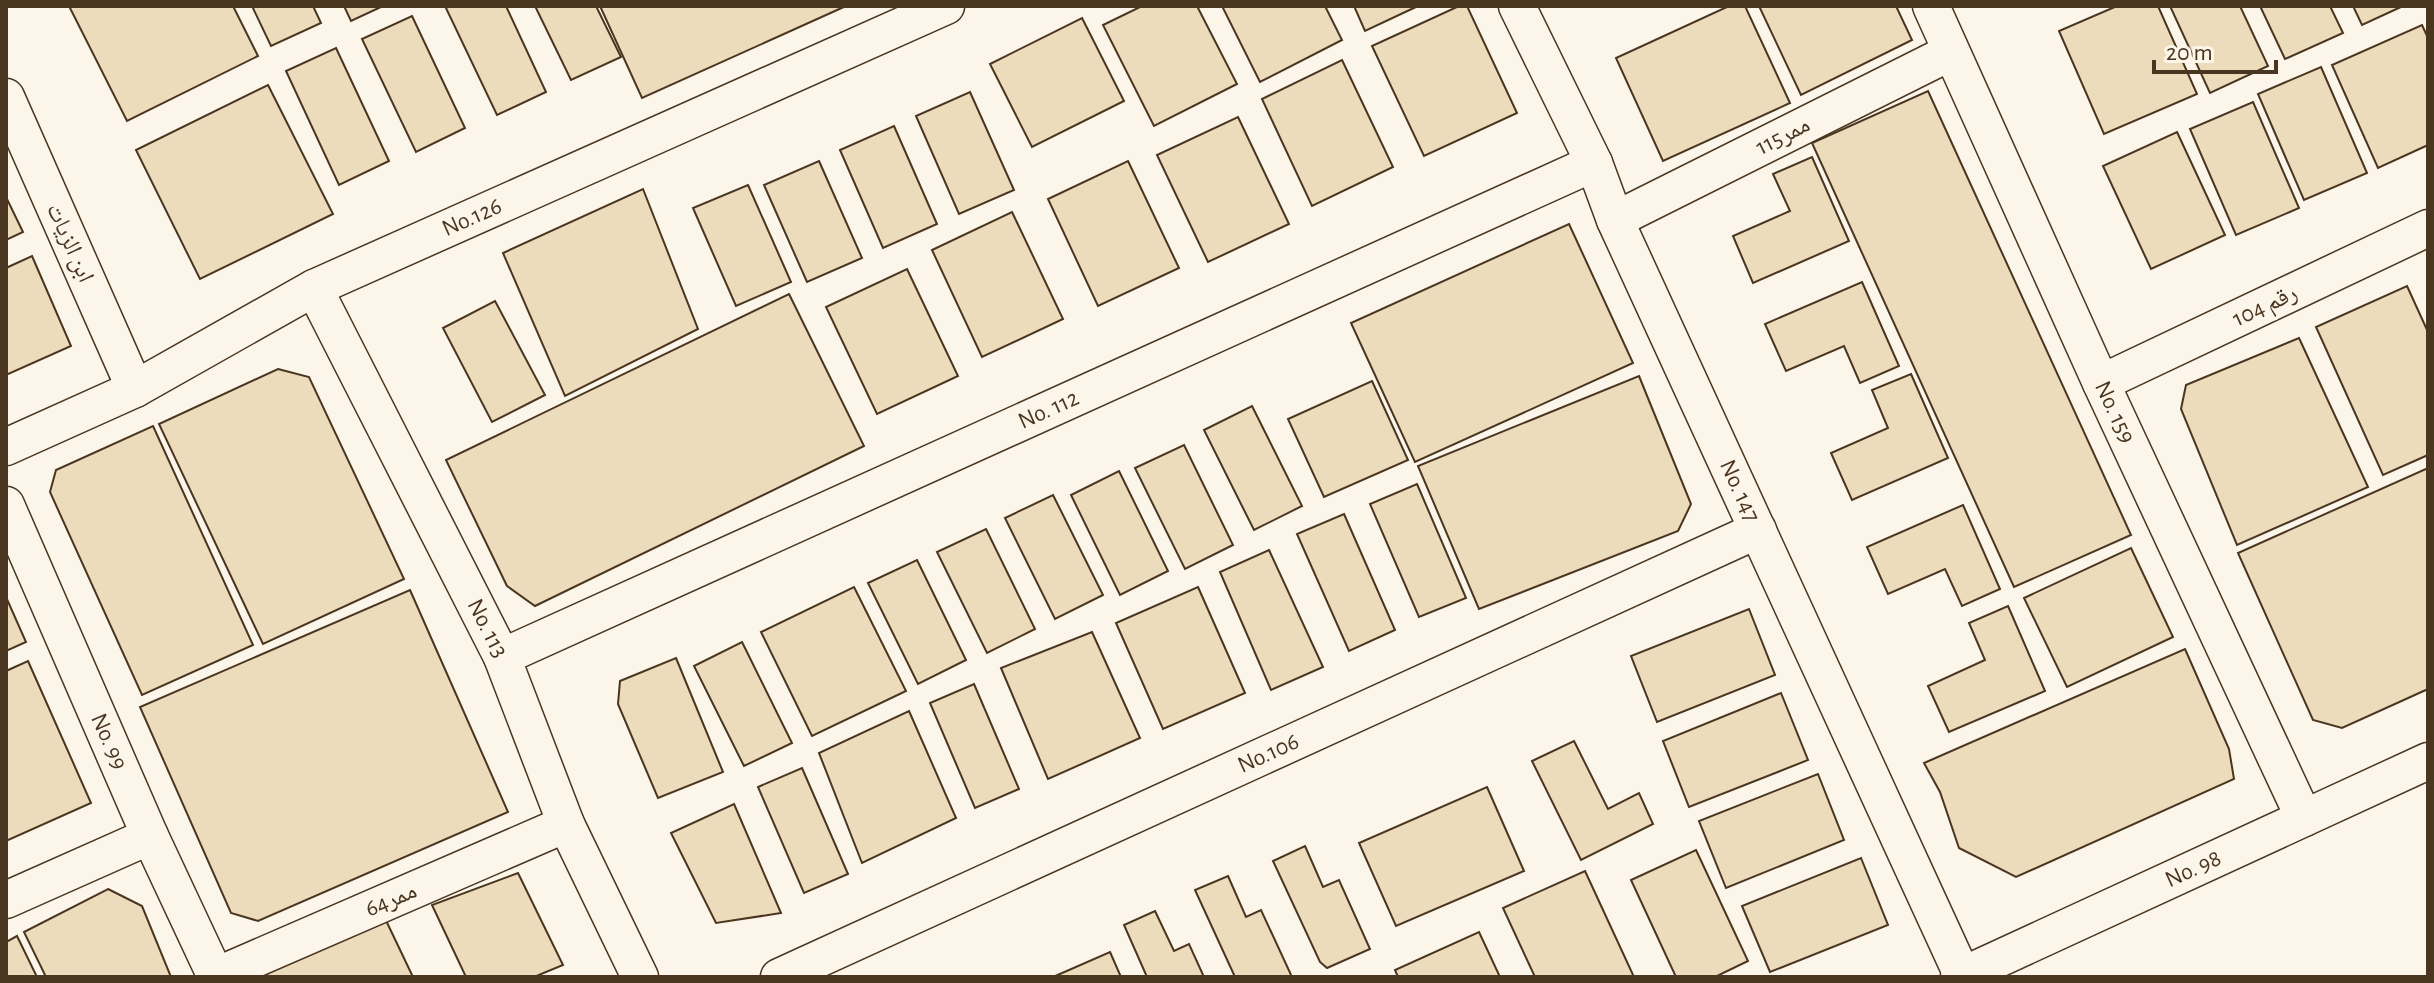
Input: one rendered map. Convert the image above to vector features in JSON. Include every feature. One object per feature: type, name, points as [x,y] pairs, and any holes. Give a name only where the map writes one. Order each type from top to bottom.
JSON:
[{"type":"street","name":"No.126","points":[[6,447],[135,389],[314,288],[946,6]]},
{"type":"street","name":"No. 147","points":[[1517,6],[1594,163],[1615,220],[1961,977]]},
{"type":"street","name":"No. 159","points":[[1931,6],[2101,383],[2304,818]]},
{"type":"street","name":"ممر115","points":[[1615,220],[1951,52]]},
{"type":"street","name":"ابن الزيات","points":[[6,97],[135,389]]},
{"type":"street","name":"No. 112","points":[[502,657],[1594,163]]},
{"type":"street","name":"رقم 104","points":[[2101,383],[2428,228]]},
{"type":"street","name":"No. 113","points":[[314,288],[502,657],[566,824],[640,977]]},
{"type":"street","name":"No. 99","points":[[6,505],[150,836],[216,976]]},
{"type":"street","name":"No.106","points":[[779,977],[1758,530]]},
{"type":"street","name":"No. 98","points":[[1961,977],[2428,761]]},
{"type":"street","name":"ممر64","points":[[216,976],[566,824]]},
{"type":"street","points":[[6,900],[150,836]]},
{"type":"building","points":[[69,6],[233,6],[258,56],[127,121]]},
{"type":"building","points":[[252,6],[313,6],[321,23],[271,46]]},
{"type":"building","points":[[344,6],[383,6],[351,21]]},
{"type":"building","points":[[445,6],[506,6],[546,92],[497,115]]},
{"type":"building","points":[[535,6],[596,6],[621,57],[571,80]]},
{"type":"building","points":[[600,6],[846,6],[642,98]]},
{"type":"building","points":[[1142,6],[1197,6],[1237,84],[1154,126],[1103,25]]},
{"type":"building","points":[[1222,6],[1325,6],[1342,40],[1260,82]]},
{"type":"building","points":[[1354,6],[1418,6],[1365,31]]},
{"type":"building","points":[[1459,6],[1467,6],[1517,113],[1424,156],[1372,46]]},
{"type":"building","points":[[1729,6],[1745,6],[1790,103],[1663,161],[1616,58]]},
{"type":"building","points":[[1759,6],[1896,6],[1912,40],[1801,95]]},
{"type":"building","points":[[2117,6],[2158,6],[2197,94],[2104,134],[2059,31]]},
{"type":"building","points":[[2170,6],[2240,6],[2268,66],[2210,93]]},
{"type":"building","points":[[2260,6],[2330,6],[2343,33],[2285,59]]},
{"type":"building","points":[[2353,6],[2403,6],[2362,25]]},
{"type":"building","points":[[412,16],[465,128],[416,152],[362,39]]},
{"type":"building","points":[[1082,18],[1124,101],[1032,147],[990,64]]},
{"type":"building","points":[[2422,25],[2428,38],[2428,145],[2378,168],[2332,65]]},
{"type":"building","points":[[336,48],[389,161],[339,185],[286,71]]},
{"type":"building","points":[[1342,60],[1393,167],[1312,206],[1262,99]]},
{"type":"building","points":[[2321,67],[2367,173],[2304,200],[2258,94]]},
{"type":"building","points":[[268,85],[333,214],[200,279],[136,150]]},
{"type":"building","points":[[1928,91],[2131,535],[2014,587],[1812,143]]},
{"type":"building","points":[[970,92],[1014,190],[959,214],[916,116]]},
{"type":"building","points":[[2253,102],[2299,208],[2236,235],[2190,129]]},
{"type":"building","points":[[1238,117],[1289,224],[1208,262],[1157,155]]},
{"type":"building","points":[[894,126],[937,224],[883,248],[840,150]]},
{"type":"building","points":[[2177,132],[2225,235],[2151,269],[2103,166]]},
{"type":"building","points":[[1812,157],[1849,241],[1753,283],[1733,236],[1790,211],[1773,174]]},
{"type":"building","points":[[819,161],[862,258],[807,282],[764,185]]},
{"type":"building","points":[[1128,161],[1179,268],[1098,306],[1048,199]]},
{"type":"building","points":[[748,185],[791,282],[736,306],[693,208]]},
{"type":"building","points":[[643,189],[698,329],[565,396],[503,253]]},
{"type":"building","points":[[6,197],[23,232],[6,240]]},
{"type":"building","points":[[1012,212],[1063,319],[982,357],[932,250]]},
{"type":"building","points":[[1569,224],[1633,363],[1415,462],[1351,323]]},
{"type":"building","points":[[32,256],[71,346],[6,375],[6,268]]},
{"type":"building","points":[[907,269],[958,376],[877,414],[826,307]]},
{"type":"building","points":[[1862,282],[1899,366],[1860,383],[1844,346],[1786,371],[1765,324]]},
{"type":"building","points":[[2407,286],[2428,332],[2428,455],[2383,475],[2316,327]]},
{"type":"building","points":[[789,294],[864,446],[535,606],[507,586],[446,460]]},
{"type":"building","points":[[495,301],[545,395],[492,422],[443,328]]},
{"type":"building","points":[[2299,338],[2368,487],[2237,545],[2181,409],[2186,385]]},
{"type":"building","points":[[278,369],[309,377],[404,579],[263,644],[159,424]]},
{"type":"building","points":[[1911,374],[1948,458],[1852,500],[1831,453],[1888,428],[1872,390]]},
{"type":"building","points":[[1639,376],[1691,504],[1678,531],[1479,609],[1418,466]]},
{"type":"building","points":[[1372,381],[1408,460],[1324,497],[1288,419]]},
{"type":"building","points":[[1252,406],[1302,506],[1254,530],[1204,430]]},
{"type":"building","points":[[153,426],[253,645],[142,695],[50,492],[56,470]]},
{"type":"building","points":[[1184,445],[1233,545],[1185,569],[1135,468]]},
{"type":"building","points":[[2428,468],[2428,689],[2342,728],[2313,720],[2238,553]]},
{"type":"building","points":[[1119,471],[1168,571],[1120,595],[1071,495]]},
{"type":"building","points":[[1417,484],[1466,598],[1419,617],[1370,504]]},
{"type":"building","points":[[1053,495],[1103,595],[1055,619],[1005,518]]},
{"type":"building","points":[[1963,505],[2000,589],[1962,606],[1945,569],[1888,594],[1867,547]]},
{"type":"building","points":[[1344,514],[1395,630],[1349,651],[1297,534]]},
{"type":"building","points":[[986,529],[1035,629],[987,653],[937,552]]},
{"type":"building","points":[[2131,548],[2173,637],[2067,687],[2024,598]]},
{"type":"building","points":[[1269,550],[1323,667],[1271,690],[1220,572]]},
{"type":"building","points":[[917,560],[966,660],[918,684],[868,583]]},
{"type":"building","points":[[854,587],[906,691],[812,736],[761,632]]},
{"type":"building","points":[[1198,587],[1245,693],[1163,729],[1116,623]]},
{"type":"building","points":[[410,590],[508,812],[258,921],[231,913],[140,707]]},
{"type":"building","points":[[6,597],[26,642],[6,651]]},
{"type":"building","points":[[2008,606],[2045,691],[1949,732],[1928,686],[1985,660],[1969,623]]},
{"type":"building","points":[[1749,609],[1775,675],[1657,722],[1631,656]]},
{"type":"building","points":[[1092,632],[1140,738],[1048,779],[1001,668]]},
{"type":"building","points":[[742,642],[792,743],[744,766],[694,666]]},
{"type":"building","points":[[2185,649],[2229,749],[2234,779],[2016,877],[1959,848],[1940,792],[1924,763]]},
{"type":"building","points":[[676,658],[723,772],[658,798],[618,704],[620,681]]},
{"type":"building","points":[[28,661],[91,803],[6,841],[6,671]]},
{"type":"building","points":[[974,684],[1019,789],[975,808],[930,703]]},
{"type":"building","points":[[1781,693],[1808,760],[1689,807],[1663,741]]},
{"type":"building","points":[[909,711],[956,818],[862,863],[819,753]]},
{"type":"building","points":[[1574,741],[1608,809],[1639,793],[1653,824],[1581,860],[1532,761]]},
{"type":"building","points":[[802,768],[848,874],[804,893],[758,787]]},
{"type":"building","points":[[1818,774],[1844,840],[1726,888],[1699,821]]},
{"type":"building","points":[[1487,787],[1524,871],[1396,926],[1359,843]]},
{"type":"building","points":[[734,804],[781,913],[716,923],[671,833]]},
{"type":"building","points":[[1305,846],[1323,887],[1339,880],[1370,949],[1327,968],[1320,962],[1273,861]]},
{"type":"building","points":[[1696,850],[1748,961],[1715,977],[1676,977],[1631,880]]},
{"type":"building","points":[[1861,858],[1888,925],[1770,972],[1742,906]]},
{"type":"building","points":[[1585,871],[1634,977],[1535,977],[1503,908]]},
{"type":"building","points":[[518,873],[563,965],[534,977],[466,977],[432,905]]},
{"type":"building","points":[[1228,876],[1246,917],[1261,910],[1292,977],[1235,977],[1195,890]]},
{"type":"building","points":[[108,889],[142,906],[171,977],[46,977],[24,932]]},
{"type":"building","points":[[381,910],[413,977],[265,977],[260,967]]},
{"type":"building","points":[[1155,911],[1174,951],[1189,944],[1204,977],[1147,977],[1124,925]]},
{"type":"building","points":[[1479,932],[1500,977],[1398,977],[1395,970]]},
{"type":"building","points":[[17,936],[37,977],[6,977],[6,942]]},
{"type":"building","points":[[1110,952],[1121,977],[1053,977]]}]
